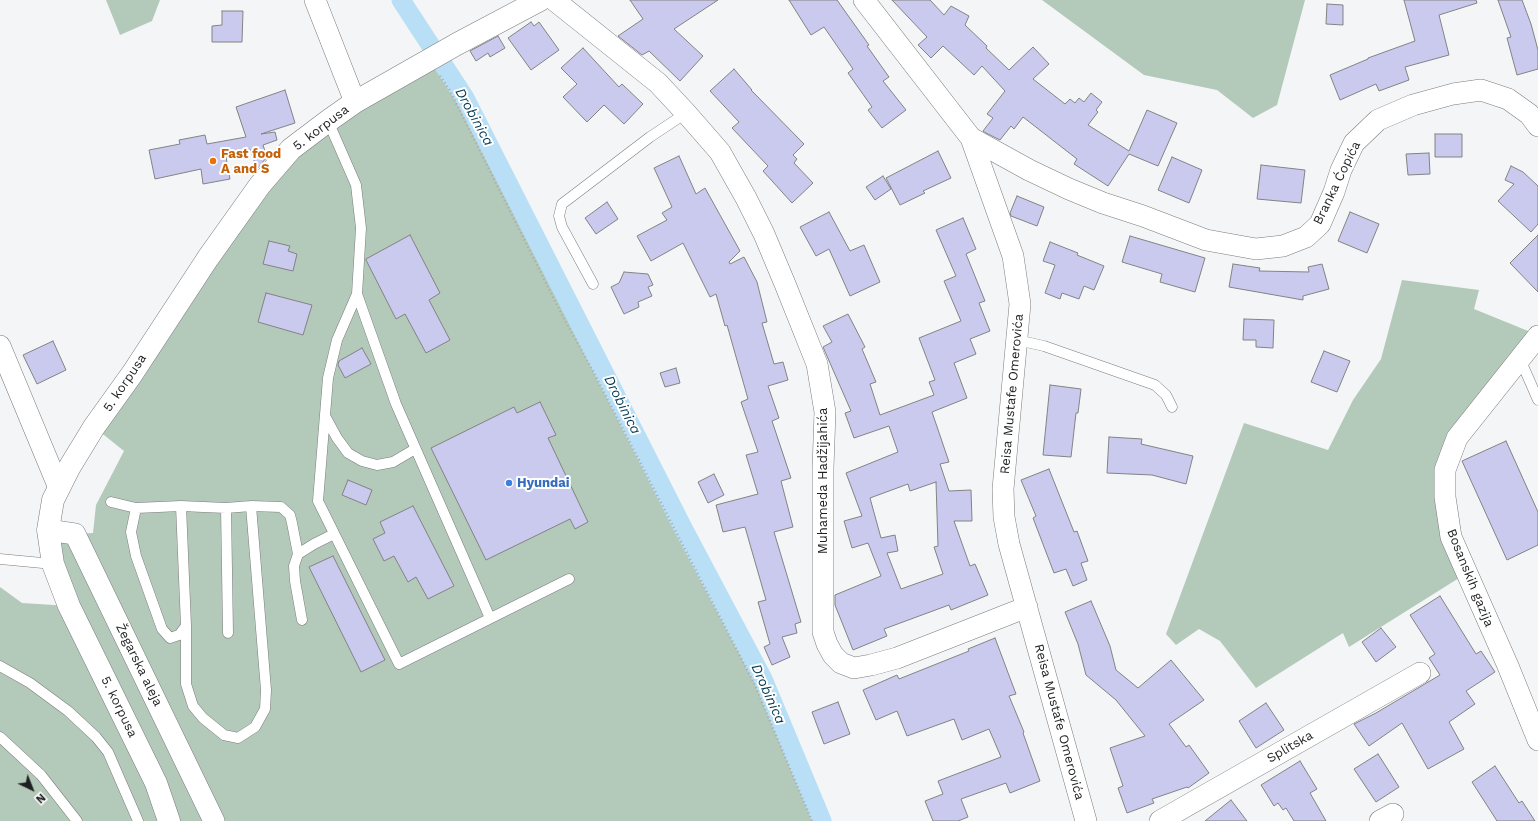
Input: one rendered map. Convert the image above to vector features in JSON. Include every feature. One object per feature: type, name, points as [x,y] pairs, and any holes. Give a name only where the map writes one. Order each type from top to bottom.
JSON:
[{"type":"street","points":[[315,0],[355,102]]},
{"type":"street","name":"5. korpusa","points":[[169,821],[156,783],[69,606],[53,564],[48,530],[53,500],[69,468],[94,427],[132,374],[188,287],[260,185],[291,149],[355,102],[457,44],[540,0]]},
{"type":"street","name":"Muhameda Hadžijahića","points":[[554,0],[658,83],[686,113],[720,152],[764,234],[816,364],[825,412],[823,468],[823,632],[833,655],[841,663],[854,668],[871,665],[897,658],[1027,607]]},
{"type":"street","name":"Reisa Mustafe Omerovića","points":[[864,0],[971,138],[1013,256],[1020,304],[1003,489],[1004,517],[1008,544],[1027,607],[1086,821]]},
{"type":"street","name":"Branka Ćopića","points":[[971,138],[1029,170],[1103,203],[1143,216],[1206,240],[1256,249],[1283,246],[1306,237],[1320,224],[1334,192],[1341,170],[1354,143],[1378,120],[1413,105],[1453,94],[1481,90],[1508,99],[1529,114],[1538,126]]},
{"type":"street","name":"Bosanskih gazija","points":[[1538,336],[1457,438],[1445,470],[1444,497],[1451,537],[1508,666],[1538,740]]},
{"type":"street","points":[[0,346],[59,488]]},
{"type":"street","name":"Žegarska aleja","points":[[48,530],[75,534],[214,821]]},
{"type":"street","name":"Splitska","points":[[1160,821],[1420,673]]},
{"type":"lane","points":[[593,284],[562,227],[558,216],[562,204],[650,137],[686,113]]},
{"type":"lane","points":[[328,121],[356,185],[362,228],[356,294],[337,340],[328,378],[318,501],[399,664],[569,578]]},
{"type":"lane","points":[[356,294],[396,404],[490,618]]},
{"type":"lane","points":[[1017,340],[1051,348],[1155,385],[1166,395],[1172,407]]},
{"type":"lane","points":[[1520,359],[1538,400]]},
{"type":"lane","points":[[325,416],[337,438],[348,453],[362,461],[377,466],[393,462],[415,449]]},
{"type":"lane","points":[[111,502],[136,508],[181,506],[226,508],[251,506],[281,507],[290,515],[298,554],[294,566],[295,581],[302,620]]},
{"type":"lane","points":[[181,506],[186,626],[186,684],[193,706],[203,718],[224,735],[238,738],[255,727],[265,709],[266,690],[251,506]]},
{"type":"lane","points":[[136,508],[131,532],[136,556],[162,629],[170,638],[179,635],[186,626]]},
{"type":"lane","points":[[226,508],[228,633]]},
{"type":"lane","points":[[298,554],[334,534]]},
{"type":"lane","points":[[0,559],[53,564]]},
{"type":"lane","points":[[0,666],[30,683],[68,712],[96,737],[108,752],[138,821]]},
{"type":"lane","points":[[0,737],[40,775],[77,821]]},
{"type":"path","points":[[428,60],[449,89],[561,314],[593,370],[754,683],[812,821]]},
{"type":"green space","points":[[106,0],[160,0],[152,21],[120,35]]},
{"type":"green space","points":[[1042,0],[1305,0],[1277,105],[1253,118],[1217,90],[1144,75]]},
{"type":"green space","points":[[432,50],[465,98],[682,526],[763,679],[823,821],[0,821],[0,587],[22,603],[69,606],[48,530],[75,534],[93,533],[96,505],[124,451],[94,427],[260,185]]},
{"type":"green space","points":[[1402,280],[1479,290],[1474,309],[1538,335],[1445,470],[1467,573],[1349,647],[1343,633],[1256,688],[1220,641],[1199,629],[1176,645],[1166,634],[1244,423],[1328,450],[1353,400],[1381,359]]},
{"type":"building","points":[[630,0],[718,0],[674,29],[703,56],[680,81],[649,51],[642,55],[618,36],[643,19]]},
{"type":"building","points":[[789,0],[837,0],[869,45],[867,46],[889,77],[883,81],[906,110],[882,128],[868,110],[872,107],[848,73],[853,69],[824,27],[811,35]]},
{"type":"building","points":[[892,0],[930,0],[944,15],[951,6],[969,16],[965,25],[1009,70],[1033,47],[1049,64],[1033,79],[1065,104],[1070,99],[1075,103],[1079,98],[1084,102],[1091,93],[1102,102],[1096,110],[1098,112],[1088,125],[1129,151],[1147,110],[1177,123],[1158,166],[1129,154],[1108,186],[1074,164],[1077,159],[1023,117],[1014,129],[1011,126],[1000,140],[986,133],[983,131],[993,118],[987,114],[1005,91],[982,66],[974,75],[943,46],[931,58],[918,45],[927,37]]},
{"type":"building","points":[[1404,0],[1476,0],[1477,3],[1439,15],[1449,55],[1405,67],[1409,80],[1379,91],[1376,84],[1340,100],[1330,75],[1368,58],[1415,41]]},
{"type":"building","points":[[1498,0],[1522,0],[1531,24],[1538,50],[1538,69],[1517,75],[1507,38],[1511,37]]},
{"type":"building","points":[[1327,4],[1343,5],[1343,25],[1326,24]]},
{"type":"building","points":[[222,11],[243,11],[242,42],[212,42],[212,26],[222,25]]},
{"type":"building","points":[[531,22],[534,26],[539,22],[559,50],[531,70],[508,38]]},
{"type":"building","points":[[498,36],[505,48],[490,57],[488,53],[476,61],[470,51]]},
{"type":"building","points":[[583,48],[619,87],[622,84],[643,104],[624,124],[604,105],[587,122],[563,97],[577,84],[561,68]]},
{"type":"building","points":[[734,69],[751,90],[804,144],[793,155],[797,159],[794,163],[813,183],[792,203],[763,171],[768,166],[732,128],[739,122],[710,91]]},
{"type":"building","points":[[285,90],[295,123],[261,134],[275,132],[277,140],[263,145],[267,157],[257,169],[250,149],[226,157],[230,179],[203,184],[201,169],[155,179],[149,150],[180,144],[179,140],[205,135],[207,144],[246,137],[236,107]]},
{"type":"building","points":[[1435,134],[1462,134],[1462,157],[1435,157]]},
{"type":"building","points":[[938,151],[951,178],[923,191],[925,193],[900,205],[886,178]]},
{"type":"building","points":[[1429,153],[1430,174],[1408,175],[1406,154]]},
{"type":"building","points":[[679,156],[696,194],[705,188],[740,251],[729,262],[730,264],[744,257],[757,282],[767,322],[762,323],[774,364],[783,362],[788,380],[768,386],[779,418],[772,421],[791,478],[781,481],[793,527],[774,532],[801,622],[795,624],[797,633],[782,637],[790,657],[772,665],[764,647],[770,644],[758,602],[766,600],[745,527],[723,532],[716,505],[758,494],[746,455],[758,452],[741,402],[748,399],[727,325],[725,326],[716,294],[710,297],[683,243],[651,261],[637,236],[667,220],[662,213],[672,207],[654,168]]},
{"type":"building","points":[[1172,157],[1202,170],[1189,203],[1158,190]]},
{"type":"building","points":[[1261,165],[1305,170],[1301,203],[1257,199]]},
{"type":"building","points":[[1511,166],[1523,172],[1538,186],[1538,224],[1531,232],[1498,201],[1514,184],[1505,180]]},
{"type":"building","points":[[883,176],[891,189],[875,200],[866,187]]},
{"type":"building","points":[[1017,196],[1044,207],[1037,226],[1011,216],[1010,213]]},
{"type":"building","points":[[607,202],[618,219],[596,234],[585,218]]},
{"type":"building","points":[[829,212],[850,251],[864,245],[880,282],[850,296],[829,249],[816,256],[800,227]]},
{"type":"building","points":[[1350,212],[1379,224],[1367,253],[1338,241]]},
{"type":"building","points":[[963,218],[976,249],[966,254],[985,301],[979,303],[990,331],[970,339],[976,354],[954,363],[967,398],[932,412],[949,462],[940,464],[949,491],[971,490],[972,521],[954,521],[970,566],[975,564],[988,595],[951,610],[949,605],[884,629],[887,636],[853,650],[835,605],[835,595],[881,576],[868,543],[852,548],[844,521],[862,516],[846,473],[898,452],[889,426],[854,438],[845,413],[851,411],[823,347],[832,342],[823,326],[848,314],[865,347],[862,349],[876,382],[870,384],[880,415],[934,395],[929,382],[935,380],[919,338],[961,321],[944,281],[956,276],[936,230]],"holes":[[[936,482],[938,546],[934,547],[943,574],[901,589],[887,553],[898,551],[895,535],[881,538],[870,498],[908,484],[910,491]]]},
{"type":"building","points":[[410,235],[440,293],[429,300],[450,340],[426,353],[405,314],[396,319],[366,260]]},
{"type":"building","points":[[1538,235],[1538,292],[1510,263]]},
{"type":"building","points":[[1130,236],[1205,258],[1195,292],[1160,282],[1162,274],[1122,262]]},
{"type":"building","points":[[269,241],[290,246],[288,251],[297,254],[293,271],[263,264]]},
{"type":"building","points":[[1050,242],[1078,253],[1077,255],[1104,266],[1094,290],[1084,286],[1079,299],[1062,293],[1060,299],[1045,293],[1055,265],[1043,261]]},
{"type":"building","points":[[1233,264],[1260,268],[1259,271],[1309,272],[1308,267],[1322,264],[1329,289],[1303,296],[1303,300],[1229,287]]},
{"type":"building","points":[[624,272],[648,274],[653,285],[648,287],[652,296],[638,302],[639,307],[624,314],[611,287],[619,283]]},
{"type":"building","points":[[266,293],[312,305],[303,335],[258,322]]},
{"type":"building","points":[[1244,319],[1274,320],[1273,348],[1256,347],[1256,340],[1243,340]]},
{"type":"building","points":[[53,341],[66,370],[37,384],[23,355]]},
{"type":"building","points":[[362,348],[371,364],[345,378],[338,365],[339,361]]},
{"type":"building","points":[[1324,351],[1350,361],[1337,392],[1311,382]]},
{"type":"building","points":[[676,368],[680,383],[665,387],[660,373]]},
{"type":"building","points":[[1050,385],[1081,389],[1078,413],[1076,413],[1071,457],[1043,455]]},
{"type":"building","name":"Hyundai","points":[[540,402],[556,435],[548,438],[588,522],[575,529],[570,519],[486,560],[431,448],[514,407],[517,413]]},
{"type":"building","points":[[1109,437],[1142,439],[1141,444],[1193,456],[1186,484],[1152,475],[1107,473]]},
{"type":"building","points":[[1506,441],[1538,512],[1538,545],[1507,560],[1462,461]]},
{"type":"building","points":[[1049,469],[1074,532],[1077,531],[1088,561],[1081,563],[1087,580],[1073,586],[1066,569],[1054,573],[1033,518],[1036,516],[1021,480]]},
{"type":"building","points":[[714,474],[724,495],[708,503],[698,482]]},
{"type":"building","points":[[348,480],[372,490],[366,505],[342,495]]},
{"type":"building","points":[[413,506],[454,586],[428,599],[416,577],[408,582],[394,556],[384,561],[373,539],[385,533],[380,522]]},
{"type":"building","points":[[333,556],[385,660],[361,672],[309,567]]},
{"type":"building","points":[[1440,596],[1476,654],[1481,651],[1495,672],[1466,691],[1475,704],[1449,722],[1464,749],[1428,769],[1402,723],[1369,746],[1354,724],[1376,713],[1440,675],[1429,658],[1435,654],[1410,615]]},
{"type":"building","points":[[1091,601],[1110,646],[1116,670],[1138,688],[1171,660],[1204,700],[1169,724],[1186,747],[1189,745],[1209,773],[1188,788],[1187,787],[1152,799],[1154,803],[1127,813],[1118,788],[1123,786],[1110,748],[1145,736],[1116,700],[1086,675],[1078,644],[1065,612]]},
{"type":"building","points":[[1381,628],[1396,647],[1376,662],[1362,642]]},
{"type":"building","points":[[995,638],[1016,694],[1009,696],[1024,732],[1023,733],[1040,781],[1010,793],[1006,783],[961,799],[968,817],[958,821],[933,821],[925,801],[943,794],[938,781],[1001,757],[989,729],[962,740],[954,719],[907,736],[897,711],[876,720],[863,690],[897,675],[899,679],[969,651],[968,649]]},
{"type":"building","points":[[838,702],[850,734],[824,744],[812,712]]},
{"type":"building","points":[[1266,703],[1284,730],[1256,748],[1239,721]]},
{"type":"building","points":[[1378,754],[1399,787],[1376,802],[1354,769]]},
{"type":"building","points":[[1300,761],[1317,789],[1310,793],[1326,821],[1294,821],[1286,808],[1283,810],[1278,803],[1274,806],[1261,785]]},
{"type":"building","points":[[1495,766],[1519,803],[1522,801],[1535,821],[1497,821],[1472,782]]},
{"type":"building","points":[[1231,800],[1247,821],[1205,821]]},
{"type":"waterway","name":"Drobinica","points":[[401,0],[465,98],[682,526],[763,679],[822,821]]},
{"type":"place","name":"Fast food A and S","points":[[213,161]]},
{"type":"place","name":"Hyundai","points":[[509,483]]}]
